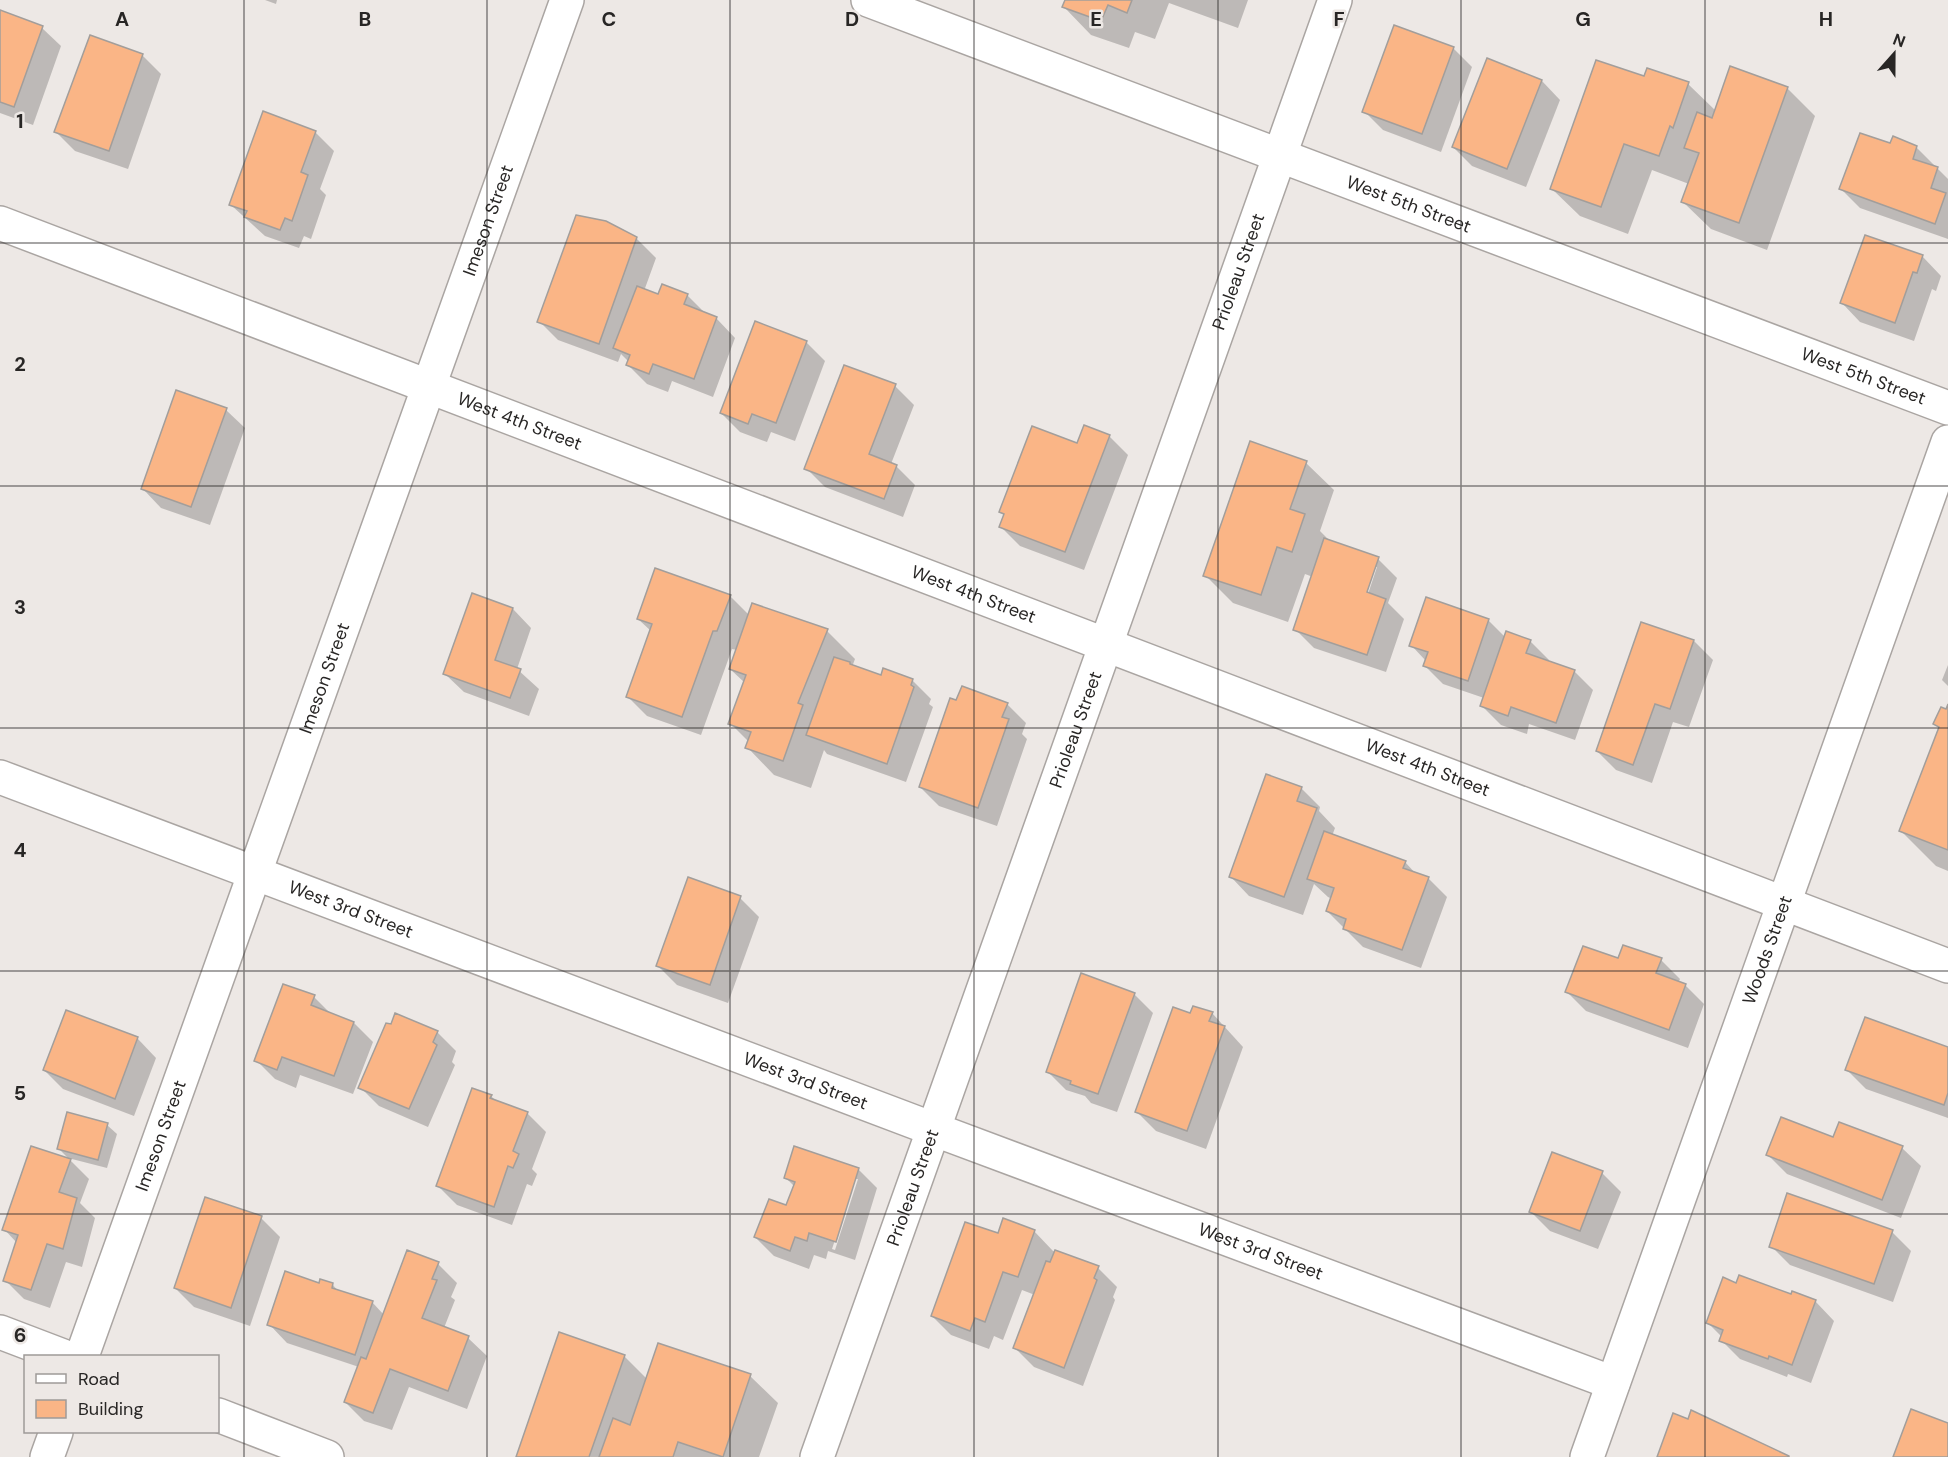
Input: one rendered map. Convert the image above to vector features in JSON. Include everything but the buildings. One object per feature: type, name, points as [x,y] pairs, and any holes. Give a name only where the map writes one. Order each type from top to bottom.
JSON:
[{"type":"street","name":"Imeson Street","points":[[82,1355],[567,0]]},
{"type":"street","name":"West 5th Street","points":[[868,0],[1948,408]]},
{"type":"street","name":"Prioleau Street","points":[[817,1457],[1335,0]]},
{"type":"street","name":"West 4th Street","points":[[0,223],[1948,966]]},
{"type":"street","name":"Woods Street","points":[[1587,1457],[1948,442]]},
{"type":"street","name":"West 3rd Street","points":[[0,777],[1613,1383]]},
{"type":"street","points":[[0,1332],[60,1355]]},
{"type":"street","points":[[219,1415],[327,1457]]},
{"type":"street","points":[[46,1457],[55,1433]]}]
